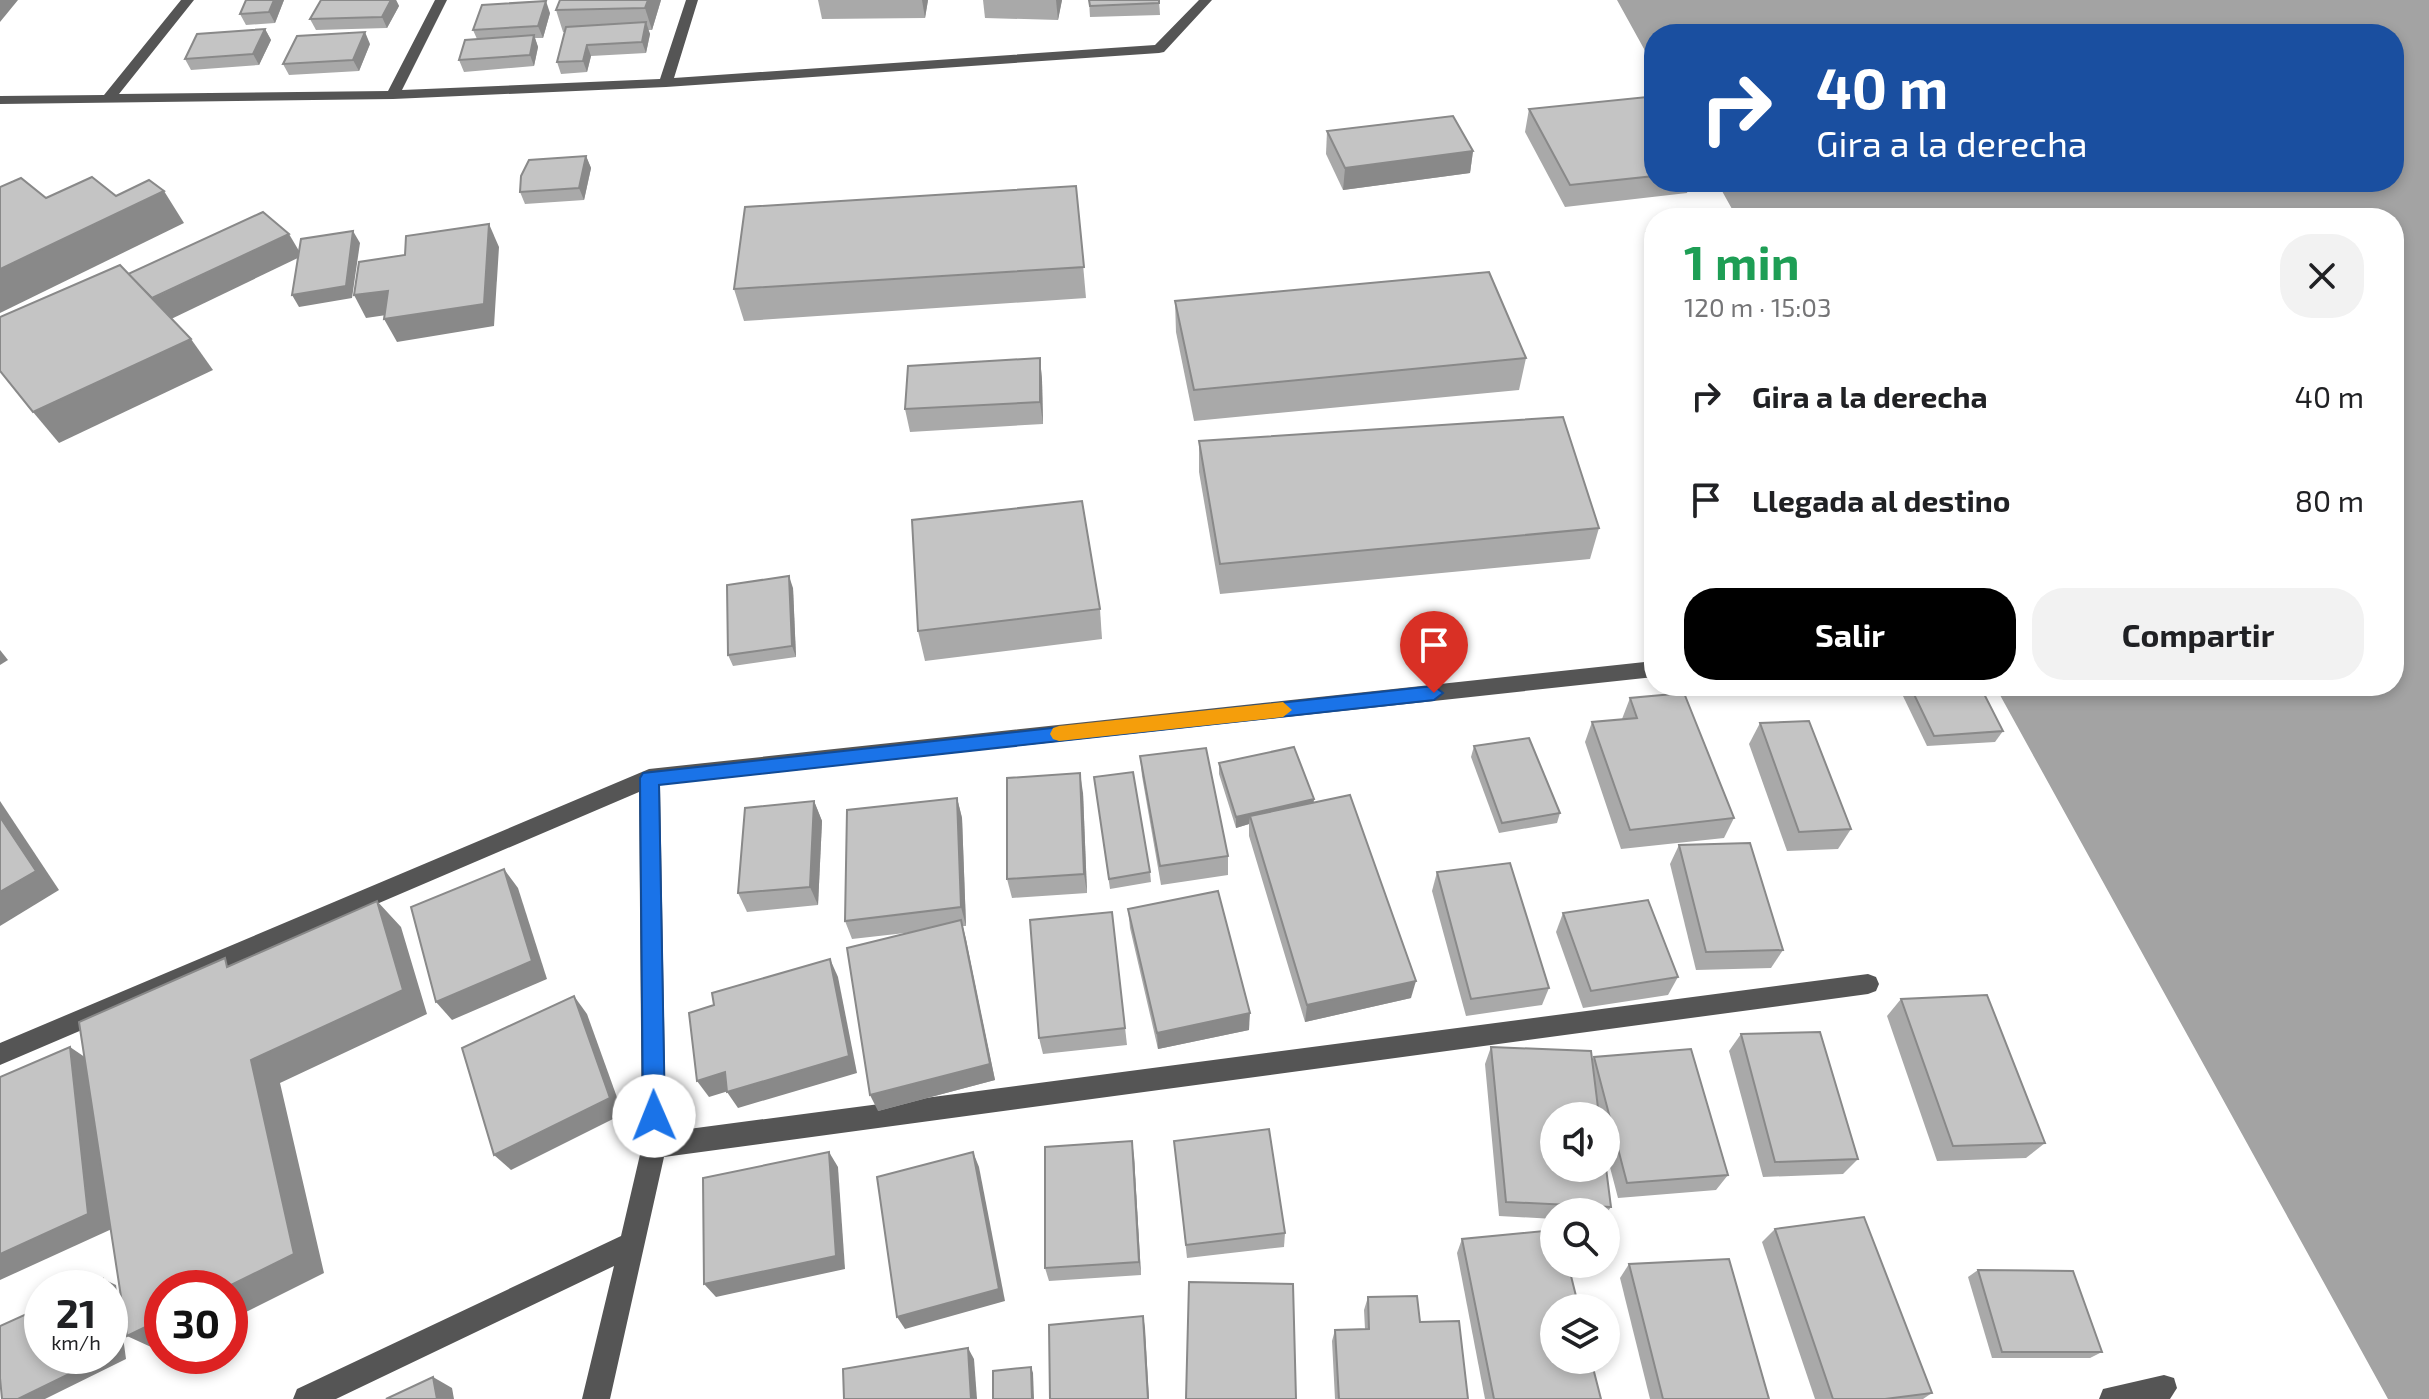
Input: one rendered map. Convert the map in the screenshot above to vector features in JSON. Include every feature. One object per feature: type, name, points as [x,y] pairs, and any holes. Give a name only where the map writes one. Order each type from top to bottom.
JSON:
[{"type":"street","points":[[110,96],[188,0]]},
{"type":"street","points":[[393,95],[441,0]]},
{"type":"street","points":[[666,83],[692,0]]},
{"type":"street","points":[[0,100],[110,96],[393,95],[666,83],[1159,49],[1206,0]]},
{"type":"street","points":[[0,1054],[649,778],[1644,670]]},
{"type":"street","points":[[596,1399],[654,1146],[649,778]]},
{"type":"street","points":[[654,1146],[1868,984]]},
{"type":"street","points":[[307,1399],[631,1244]]},
{"type":"street","points":[[2113,1399],[2164,1388]]},
{"type":"shaded area","points":[[1617,0],[2429,0],[2429,1399],[2388,1399],[2001,696],[2404,696],[2404,208],[1731,208],[1723,192],[2404,192],[2404,24],[1644,24],[1644,49]]},
{"type":"building","points":[[246,0],[274,0],[269,12],[240,14]]},
{"type":"building","points":[[321,0],[391,0],[382,17],[310,19]]},
{"type":"building","points":[[560,0],[648,0],[645,8],[556,10]]},
{"type":"building","points":[[1089,0],[1159,0],[1159,3],[1090,6]]},
{"type":"building","points":[[546,1],[538,26],[473,30],[482,5]]},
{"type":"building","points":[[646,22],[642,42],[587,45],[583,61],[557,62],[566,27]]},
{"type":"building","points":[[265,29],[253,54],[185,59],[197,34]]},
{"type":"building","points":[[365,32],[353,60],[283,64],[297,36]]},
{"type":"building","points":[[534,35],[530,55],[459,60],[465,40]]},
{"type":"building","points":[[1644,97],[1644,177],[1570,185],[1529,109]]},
{"type":"building","points":[[1453,116],[1473,151],[1345,168],[1327,131]]},
{"type":"building","points":[[586,156],[579,188],[520,192],[521,176],[529,160]]},
{"type":"building","points":[[92,177],[116,196],[149,180],[164,191],[0,269],[0,187],[21,178],[46,198]]},
{"type":"building","points":[[1076,186],[1084,267],[734,289],[745,207]]},
{"type":"building","points":[[263,212],[289,234],[152,298],[128,274]]},
{"type":"building","points":[[489,224],[484,304],[384,319],[388,291],[354,295],[359,262],[405,255],[406,236]]},
{"type":"building","points":[[353,231],[346,286],[292,295],[301,239]]},
{"type":"building","points":[[120,265],[191,339],[33,412],[0,371],[0,317]]},
{"type":"building","points":[[1489,272],[1526,358],[1194,390],[1175,301]]},
{"type":"building","points":[[1040,358],[1040,402],[905,409],[908,366]]},
{"type":"building","points":[[1563,417],[1599,528],[1220,564],[1199,441]]},
{"type":"building","points":[[1082,501],[1100,609],[918,631],[912,520]]},
{"type":"building","points":[[789,576],[792,646],[728,655],[727,585]]},
{"type":"building","points":[[1685,696],[1734,818],[1630,830],[1592,722],[1637,718],[1630,698]]},
{"type":"building","points":[[1915,696],[1985,696],[2003,731],[1934,736]]},
{"type":"building","points":[[1809,721],[1851,829],[1799,832],[1760,723]]},
{"type":"building","points":[[1529,738],[1560,813],[1502,823],[1474,746]]},
{"type":"building","points":[[1294,747],[1314,799],[1236,817],[1219,763]]},
{"type":"building","points":[[1206,748],[1228,856],[1160,866],[1140,756]]},
{"type":"building","points":[[1133,772],[1150,872],[1109,879],[1094,777]]},
{"type":"building","points":[[1080,773],[1084,874],[1007,879],[1007,778]]},
{"type":"building","points":[[1350,795],[1416,981],[1307,1005],[1250,816]]},
{"type":"building","points":[[957,798],[961,907],[845,921],[847,810]]},
{"type":"building","points":[[814,801],[810,887],[738,893],[745,808]]},
{"type":"building","points":[[0,817],[36,871],[0,892]]},
{"type":"building","points":[[1750,843],[1783,950],[1706,952],[1679,845]]},
{"type":"building","points":[[1510,863],[1549,988],[1471,999],[1437,872]]},
{"type":"building","points":[[504,869],[532,961],[436,1002],[411,907]]},
{"type":"building","points":[[1218,891],[1250,1013],[1157,1033],[1128,909]]},
{"type":"building","points":[[1648,900],[1678,977],[1591,991],[1563,913]]},
{"type":"building","points":[[377,901],[403,990],[251,1060],[294,1254],[248,1277],[248,1270],[144,1270],[144,1328],[128,1336],[128,1270],[117,1270],[79,1022],[225,958],[227,967]]},
{"type":"building","points":[[1112,912],[1125,1028],[1039,1038],[1030,920]]},
{"type":"building","points":[[961,920],[990,1064],[870,1095],[847,948]]},
{"type":"building","points":[[830,959],[849,1056],[727,1092],[725,1072],[697,1081],[689,1013],[714,1005],[712,993]]},
{"type":"building","points":[[1987,995],[2045,1143],[1953,1146],[1901,999]]},
{"type":"building","points":[[574,996],[610,1098],[494,1155],[462,1048]]},
{"type":"building","points":[[1820,1032],[1858,1159],[1775,1162],[1741,1034]]},
{"type":"building","points":[[70,1047],[88,1214],[0,1254],[0,1077]]},
{"type":"building","points":[[1491,1047],[1591,1051],[1597,1102],[1540,1102],[1540,1182],[1608,1182],[1610,1198],[1540,1198],[1540,1204],[1506,1202]]},
{"type":"building","points":[[1691,1049],[1728,1175],[1627,1183],[1620,1156],[1620,1102],[1606,1102],[1594,1057]]},
{"type":"building","points":[[1269,1129],[1285,1233],[1186,1245],[1174,1141]]},
{"type":"building","points":[[1132,1141],[1139,1262],[1045,1268],[1045,1147]]},
{"type":"building","points":[[829,1152],[836,1256],[704,1284],[703,1178]]},
{"type":"building","points":[[973,1152],[999,1289],[897,1317],[877,1177]]},
{"type":"building","points":[[1864,1217],[1932,1393],[1885,1399],[1833,1399],[1775,1229]]},
{"type":"building","points":[[1540,1231],[1540,1278],[1572,1278],[1576,1294],[1540,1294],[1540,1374],[1595,1374],[1601,1399],[1494,1399],[1462,1239]]},
{"type":"building","points":[[1729,1259],[1769,1399],[1663,1399],[1629,1264]]},
{"type":"building","points":[[1978,1270],[2073,1271],[2102,1352],[2002,1352]]},
{"type":"building","points":[[1189,1282],[1293,1284],[1296,1399],[1186,1399]]},
{"type":"building","points":[[1417,1296],[1420,1322],[1459,1321],[1468,1399],[1339,1399],[1335,1330],[1369,1329],[1368,1297]]},
{"type":"building","points":[[24,1315],[24,1374],[69,1374],[18,1399],[2,1399],[0,1326]]},
{"type":"building","points":[[1143,1316],[1148,1399],[1050,1399],[1049,1325]]},
{"type":"building","points":[[968,1348],[971,1399],[844,1399],[843,1369]]},
{"type":"building","points":[[1031,1367],[1032,1399],[993,1399],[993,1371]]},
{"type":"building","points":[[433,1377],[437,1399],[386,1399]]},
{"type":"slow traffic","points":[[1059,734],[1283,710]]},
{"type":"route","points":[[654,1116],[649,778],[1434,693]]}]
